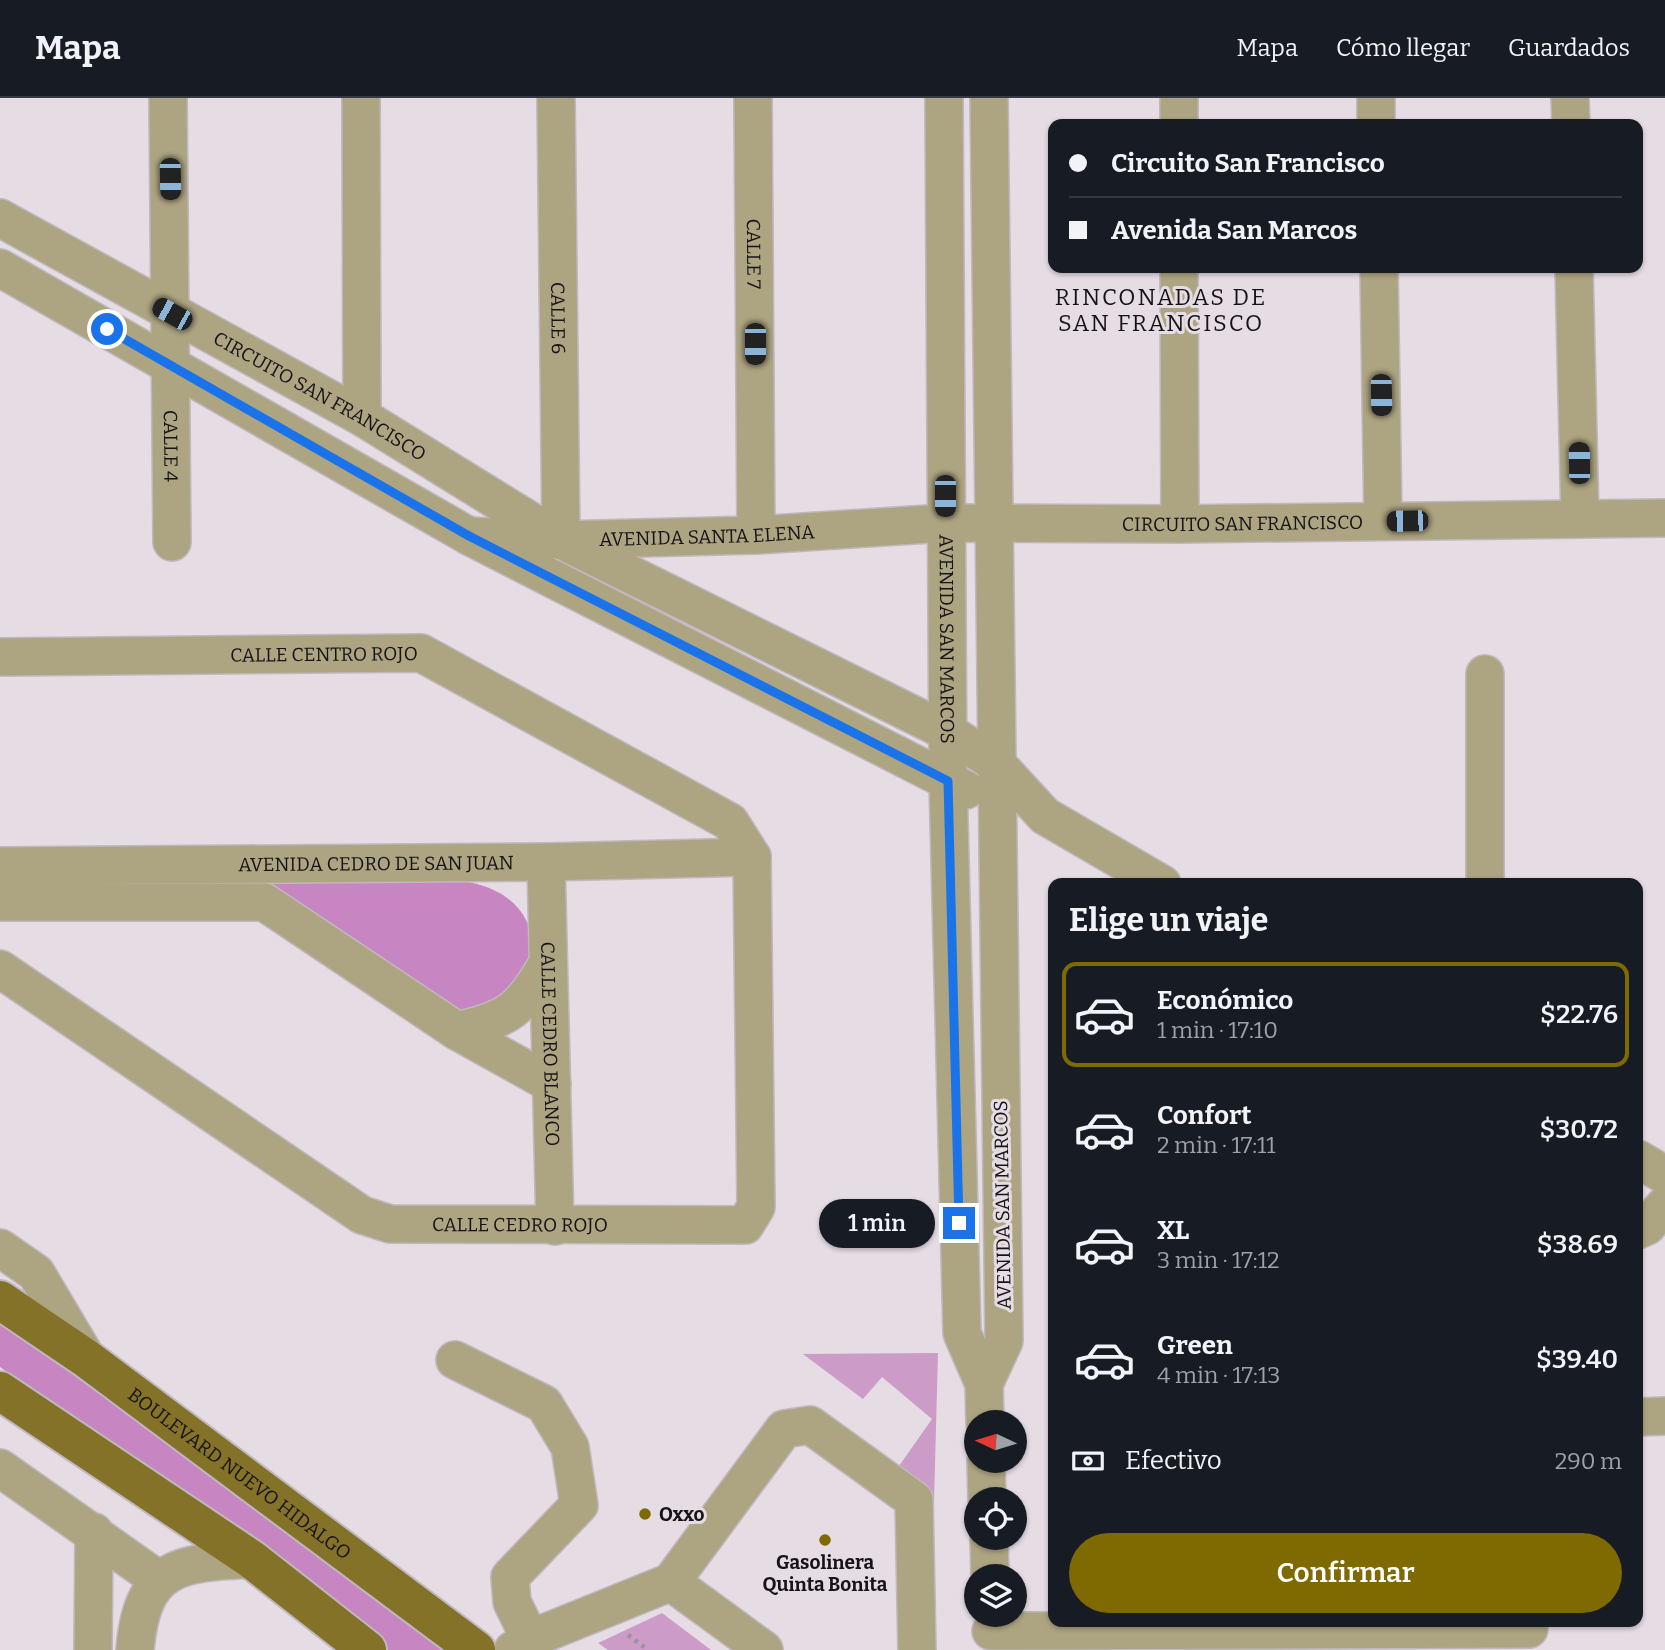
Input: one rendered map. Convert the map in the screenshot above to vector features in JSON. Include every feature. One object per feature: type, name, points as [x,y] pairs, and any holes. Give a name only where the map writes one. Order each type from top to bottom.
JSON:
[{"type":"main road","name":"BOULEVARD NUEVO HIDALGO","points":[[0,1300],[87,1359],[476,1650]]},
{"type":"main road","points":[[0,1391],[251,1559],[367,1650]]},
{"type":"street","name":"CALLE 4","points":[[169,98],[172,542]]},
{"type":"street","points":[[361,98],[362,417]]},
{"type":"street","name":"CALLE 6","points":[[556,98],[561,540]]},
{"type":"street","name":"CALLE 7","points":[[753,98],[756,535]]},
{"type":"street","name":"AVENIDA SAN MARCOS","points":[[944,98],[948,781],[962,1333],[984,1384],[985,1410]]},
{"type":"street","name":"AVENIDA SAN MARCOS","points":[[984,1384],[1004,1341],[989,98]]},
{"type":"street","points":[[1179,98],[1179,119]]},
{"type":"street","points":[[1376,98],[1376,119]]},
{"type":"street","points":[[1570,98],[1571,119]]},
{"type":"street","name":"CIRCUITO SAN FRANCISCO","points":[[0,218],[362,417],[561,540],[948,732],[997,764],[1045,816]]},
{"type":"street","points":[[0,268],[469,536],[998,806],[1045,816],[1152,878]]},
{"type":"street","points":[[1179,273],[1180,524]]},
{"type":"street","points":[[1378,273],[1383,522]]},
{"type":"street","points":[[1574,273],[1580,519]]},
{"type":"street","name":"CIRCUITO SAN FRANCISCO","points":[[945,523],[1180,524],[1665,518]]},
{"type":"street","name":"AVENIDA SANTA ELENA","points":[[469,536],[561,540],[756,535],[945,523]]},
{"type":"street","name":"CALLE CENTRO ROJO","points":[[0,657],[421,653],[730,822],[752,857]]},
{"type":"street","points":[[1485,674],[1485,878]]},
{"type":"street","name":"AVENIDA CEDRO DE SAN JUAN","points":[[0,866],[546,862],[752,857]]},
{"type":"street","name":"CALLE CEDRO ROJO","points":[[0,969],[362,1215],[390,1224],[746,1225],[752,1217],[756,1194],[752,857]]},
{"type":"street","name":"CALLE CEDRO BLANCO","points":[[546,862],[555,1226]]},
{"type":"street","name":"AVENIDA CEDRO DE SAN JUAN","points":[[0,902],[264,902],[457,1031],[552,1084]]},
{"type":"street","points":[[457,1031],[498,1021],[527,999],[548,963]]},
{"type":"street","points":[[1643,1162],[1665,1175]]},
{"type":"street","points":[[1643,1228],[1665,1205]]},
{"type":"street","points":[[0,1248],[36,1273],[87,1359]]},
{"type":"street","points":[[455,1360],[544,1404],[570,1447],[579,1505],[510,1577],[512,1602],[522,1645],[671,1582],[784,1429],[810,1425],[914,1500],[917,1650]]},
{"type":"street","points":[[1643,1417],[1665,1416]]},
{"type":"street","points":[[0,1468],[159,1580]]},
{"type":"street","points":[[93,1650],[94,1532]]},
{"type":"street","points":[[135,1650],[141,1609],[159,1580],[194,1562],[251,1559]]},
{"type":"street","points":[[671,1582],[764,1650]]},
{"type":"street","points":[[991,1632],[1529,1634]]},
{"type":"shaded area","points":[[461,881],[496,891],[519,910],[531,933],[532,958],[522,981],[505,999],[479,1010],[446,1009],[234,890],[233,882]]},
{"type":"shaded area","points":[[0,1321],[321,1556],[442,1650],[384,1650],[181,1494],[0,1367]]},
{"type":"shaded area","points":[[938,1353],[930,1650],[923,1650],[927,1485],[899,1466],[932,1419],[882,1377],[863,1399],[803,1354]]},
{"type":"shaded area","points":[[662,1613],[711,1650],[608,1650],[598,1643]]},
{"type":"place","name":"Oxxo","points":[[645,1514]]},
{"type":"place","name":"Gasolinera Quinta Bonita","points":[[825,1540]]},
{"type":"district","name":"RINCONADAS DE SAN FRANCISCO","points":[[1161,310]]},
{"type":"route","points":[[107,329],[469,536],[948,781],[959,1223]]}]
